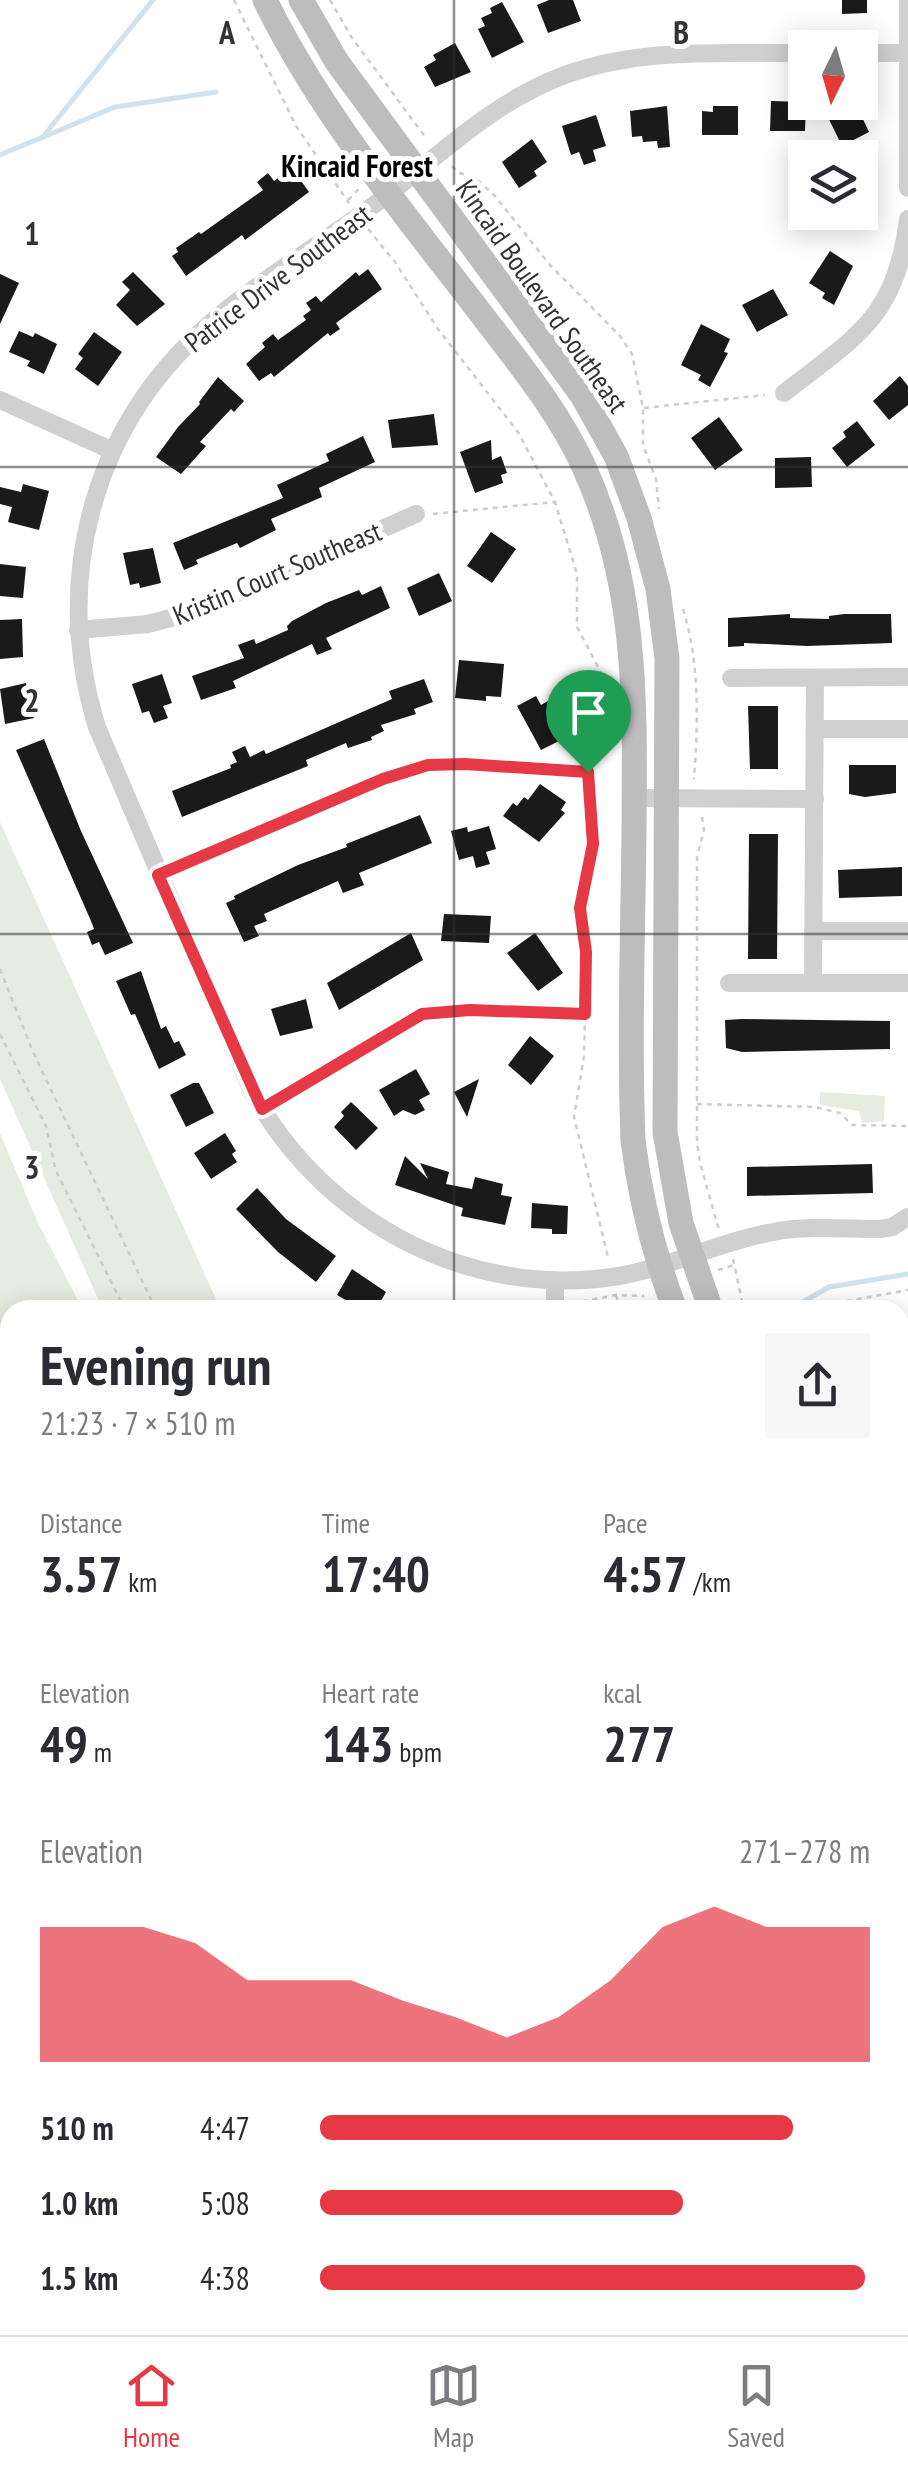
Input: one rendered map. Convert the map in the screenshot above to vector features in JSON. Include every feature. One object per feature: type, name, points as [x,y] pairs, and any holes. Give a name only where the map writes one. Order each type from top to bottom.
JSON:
[{"type":"street","name":"Kincaid Boulevard Southeast","points":[[265,0],[312,84],[549,405],[590,483],[618,566],[627,604],[633,682],[634,1140],[638,1184],[657,1265],[671,1300]]},
{"type":"street","name":"Kincaid Boulevard Southeast","points":[[301,0],[337,62],[582,395],[616,456],[640,518],[658,590],[667,658],[665,1132],[674,1194],[708,1300]]},
{"type":"street","points":[[908,0],[908,188]]},
{"type":"street","points":[[878,53],[908,52]]},
{"type":"street","name":"Patrice Drive Southeast","points":[[788,53],[674,54],[600,64],[548,82],[498,108],[390,193],[206,327],[153,384],[113,451],[86,532],[77,586],[78,630],[84,679],[97,727],[262,1109],[290,1149],[342,1201],[382,1229],[426,1252],[472,1268],[614,1286],[657,1265],[775,1231],[892,1227],[908,1217]]},
{"type":"street","points":[[784,393],[843,350],[868,326],[899,267],[908,219]]},
{"type":"street","points":[[0,400],[113,451]]},
{"type":"street","name":"Kristin Court Southeast","points":[[78,630],[148,624],[196,611],[416,514]]},
{"type":"street","points":[[731,678],[908,677]]},
{"type":"street","points":[[813,983],[815,678]]},
{"type":"street","points":[[815,729],[908,729]]},
{"type":"street","points":[[158,875],[383,779],[428,765],[465,764]]},
{"type":"street","points":[[634,798],[814,800]]},
{"type":"street","points":[[813,932],[908,931]]},
{"type":"street","points":[[729,984],[908,983]]},
{"type":"street","points":[[262,1109],[422,1014],[470,1010]]},
{"type":"street","points":[[554,1300],[555,1280]]},
{"type":"path","points":[[234,0],[296,126],[438,328],[518,432],[556,502],[578,574],[578,628],[605,680],[590,727],[588,772],[593,844],[580,908],[586,952],[584,1056],[574,1116],[618,1300]]},
{"type":"path","points":[[642,408],[784,393]]},
{"type":"path","points":[[416,514],[556,502]]},
{"type":"path","points":[[465,764],[588,772]]},
{"type":"path","points":[[0,969],[33,1052],[151,1300]]},
{"type":"path","points":[[470,1010],[585,1014]]},
{"type":"path","points":[[0,1034],[46,1126],[56,1171],[120,1300]]},
{"type":"path","points":[[697,1104],[814,1107],[840,1113],[852,1125],[908,1126]]},
{"type":"path","points":[[583,1300],[614,1286],[643,1296]]},
{"type":"path","points":[[853,1300],[908,1290]]},
{"type":"shaded area","points":[[0,822],[216,1300],[99,1300],[0,1079]]},
{"type":"shaded area","points":[[820,1092],[885,1096],[884,1121],[862,1123],[859,1111],[820,1105]]},
{"type":"shaded area","points":[[0,1133],[38,1223],[78,1300],[0,1300]]},
{"type":"building","points":[[549,0],[573,0],[581,21],[548,33],[537,5]]},
{"type":"building","points":[[842,0],[867,0],[867,13],[842,14]]},
{"type":"building","points":[[502,2],[524,42],[492,58],[478,29],[485,26],[481,18]]},
{"type":"building","points":[[455,43],[471,72],[435,87],[424,67],[436,60],[433,55]]},
{"type":"building","points":[[771,101],[788,101],[788,120],[805,120],[805,131],[770,131]]},
{"type":"building","points":[[667,106],[670,147],[658,148],[657,141],[643,142],[642,136],[632,137],[630,111]]},
{"type":"building","points":[[713,106],[738,106],[738,135],[702,135],[702,111],[713,112]]},
{"type":"building","points":[[596,115],[606,146],[593,150],[596,161],[584,165],[579,152],[571,155],[562,126]]},
{"type":"building","points":[[829,120],[863,120],[869,132],[854,140],[839,140]]},
{"type":"building","points":[[532,139],[547,162],[534,171],[537,176],[519,188],[502,162]]},
{"type":"building","points":[[292,168],[309,192],[245,240],[242,235],[186,276],[172,256],[178,252],[176,248],[263,190],[257,182],[268,173],[274,181]]},
{"type":"building","points":[[830,251],[853,266],[834,305],[822,298],[825,293],[809,283]]},
{"type":"building","points":[[368,269],[382,289],[336,323],[340,329],[330,336],[328,333],[274,377],[271,373],[259,381],[246,364],[265,347],[262,343],[273,334],[278,340],[306,320],[303,316],[311,310],[306,303],[316,296],[321,302],[356,272],[359,276]]},
{"type":"building","points":[[133,272],[165,304],[137,326],[116,305],[130,290],[122,282]]},
{"type":"building","points":[[0,274],[19,283],[0,324]]},
{"type":"building","points":[[773,289],[788,315],[757,332],[742,305]]},
{"type":"building","points":[[701,324],[730,339],[724,352],[728,353],[710,387],[698,380],[701,375],[681,365]]},
{"type":"building","points":[[19,331],[33,337],[35,333],[57,344],[44,374],[27,366],[30,361],[9,352]]},
{"type":"building","points":[[94,332],[122,352],[98,386],[75,369],[83,358],[78,354]]},
{"type":"building","points":[[900,376],[908,386],[908,405],[889,420],[873,401]]},
{"type":"building","points":[[218,377],[244,401],[234,412],[231,409],[200,442],[206,446],[181,474],[156,457]]},
{"type":"building","points":[[434,414],[438,445],[392,448],[388,420]]},
{"type":"building","points":[[719,417],[743,450],[715,470],[691,438]]},
{"type":"building","points":[[857,421],[875,445],[847,467],[832,448]]},
{"type":"building","points":[[363,436],[375,462],[319,488],[322,497],[271,519],[276,530],[240,548],[237,543],[196,560],[198,564],[184,570],[173,543],[283,498],[277,485],[329,461],[326,454]]},
{"type":"building","points":[[491,440],[492,460],[501,456],[507,473],[501,475],[503,483],[475,493],[460,452]]},
{"type":"building","points":[[811,457],[812,487],[775,488],[775,458]]},
{"type":"building","points":[[23,484],[49,491],[39,530],[8,522],[12,507],[0,504],[0,487],[21,492]]},
{"type":"building","points":[[491,532],[516,549],[492,583],[467,566]]},
{"type":"building","points":[[153,548],[161,583],[140,588],[139,583],[130,585],[123,553]]},
{"type":"building","points":[[0,564],[26,567],[23,598],[0,596]]},
{"type":"building","points":[[439,573],[452,601],[419,616],[407,588]]},
{"type":"building","points":[[381,586],[390,608],[326,638],[332,649],[317,655],[312,644],[233,681],[236,688],[201,700],[192,676],[244,658],[238,645],[254,639],[256,644],[288,630],[292,621],[326,603]]},
{"type":"building","points":[[790,614],[790,618],[829,619],[844,614],[891,614],[892,643],[744,643],[728,647],[728,618]]},
{"type":"building","points":[[22,619],[23,657],[0,659],[0,620]]},
{"type":"building","points":[[459,660],[504,664],[501,697],[486,696],[486,701],[455,698]]},
{"type":"building","points":[[162,674],[172,703],[163,706],[168,718],[154,723],[149,711],[142,713],[132,684]]},
{"type":"building","points":[[424,679],[433,702],[414,709],[416,714],[381,725],[384,731],[372,740],[348,748],[346,743],[306,760],[308,766],[182,817],[172,791],[231,768],[237,762],[232,752],[245,746],[250,757],[264,750],[266,754],[392,699],[389,691]]},
{"type":"building","points":[[26,683],[34,718],[5,724],[0,689]]},
{"type":"building","points":[[536,696],[541,705],[548,701],[567,737],[541,750],[517,706]]},
{"type":"building","points":[[748,706],[778,706],[778,769],[750,769]]},
{"type":"building","points":[[44,739],[133,943],[105,955],[99,942],[92,945],[87,932],[94,929],[91,921],[16,750]]},
{"type":"building","points":[[849,765],[896,765],[896,793],[865,797],[849,794]]},
{"type":"building","points":[[540,784],[566,802],[561,810],[565,813],[539,842],[503,816],[513,803],[517,806],[524,797],[528,800]]},
{"type":"building","points":[[420,815],[432,843],[359,873],[364,885],[343,893],[338,881],[264,914],[267,921],[254,926],[259,936],[244,942],[226,903],[234,896]]},
{"type":"building","points":[[489,826],[496,849],[486,852],[490,864],[476,868],[473,856],[459,860],[451,831],[467,827],[468,832]]},
{"type":"building","points":[[749,834],[778,834],[777,959],[748,959]]},
{"type":"building","points":[[902,867],[902,896],[839,898],[838,870]]},
{"type":"building","points":[[444,914],[491,916],[489,943],[441,941]]},
{"type":"building","points":[[411,933],[423,960],[339,1010],[327,983]]},
{"type":"building","points":[[535,933],[563,973],[538,991],[507,953]]},
{"type":"building","points":[[141,971],[161,1029],[166,1026],[174,1043],[179,1041],[186,1055],[159,1069],[116,981]]},
{"type":"building","points":[[306,999],[313,1028],[280,1036],[271,1009]]},
{"type":"building","points":[[725,1020],[890,1021],[890,1049],[742,1052],[726,1048]]},
{"type":"building","points":[[530,1036],[554,1056],[531,1085],[508,1065]]},
{"type":"building","points":[[416,1069],[430,1094],[419,1100],[425,1110],[415,1115],[403,1110],[394,1116],[379,1090]]},
{"type":"building","points":[[479,1079],[467,1117],[454,1092]]},
{"type":"building","points":[[199,1083],[214,1113],[186,1127],[170,1095]]},
{"type":"building","points":[[351,1102],[378,1128],[356,1150],[334,1127]]},
{"type":"building","points":[[225,1133],[236,1151],[232,1154],[237,1162],[211,1179],[194,1153]]},
{"type":"building","points":[[405,1156],[428,1179],[420,1163],[449,1172],[446,1184],[472,1189],[475,1177],[503,1184],[501,1195],[512,1197],[505,1225],[461,1216],[463,1208],[395,1185]]},
{"type":"building","points":[[872,1164],[873,1193],[747,1196],[747,1167]]},
{"type":"building","points":[[257,1188],[286,1219],[336,1256],[316,1282],[278,1252],[236,1209]]},
{"type":"building","points":[[532,1203],[568,1206],[567,1234],[531,1228]]},
{"type":"building","points":[[352,1269],[386,1292],[382,1300],[346,1300],[337,1295]]},
{"type":"waterway","points":[[42,138],[153,0]]},
{"type":"waterway","points":[[0,155],[115,107],[216,92]]},
{"type":"waterway","points":[[806,1300],[829,1287],[908,1274]]},
{"type":"district","name":"Kincaid Forest","points":[[357,167]]},
{"type":"route","points":[[428,765],[588,772],[593,844],[580,908],[586,952],[585,1014],[470,1010],[422,1014],[262,1109],[158,875],[383,779],[428,765]]}]
